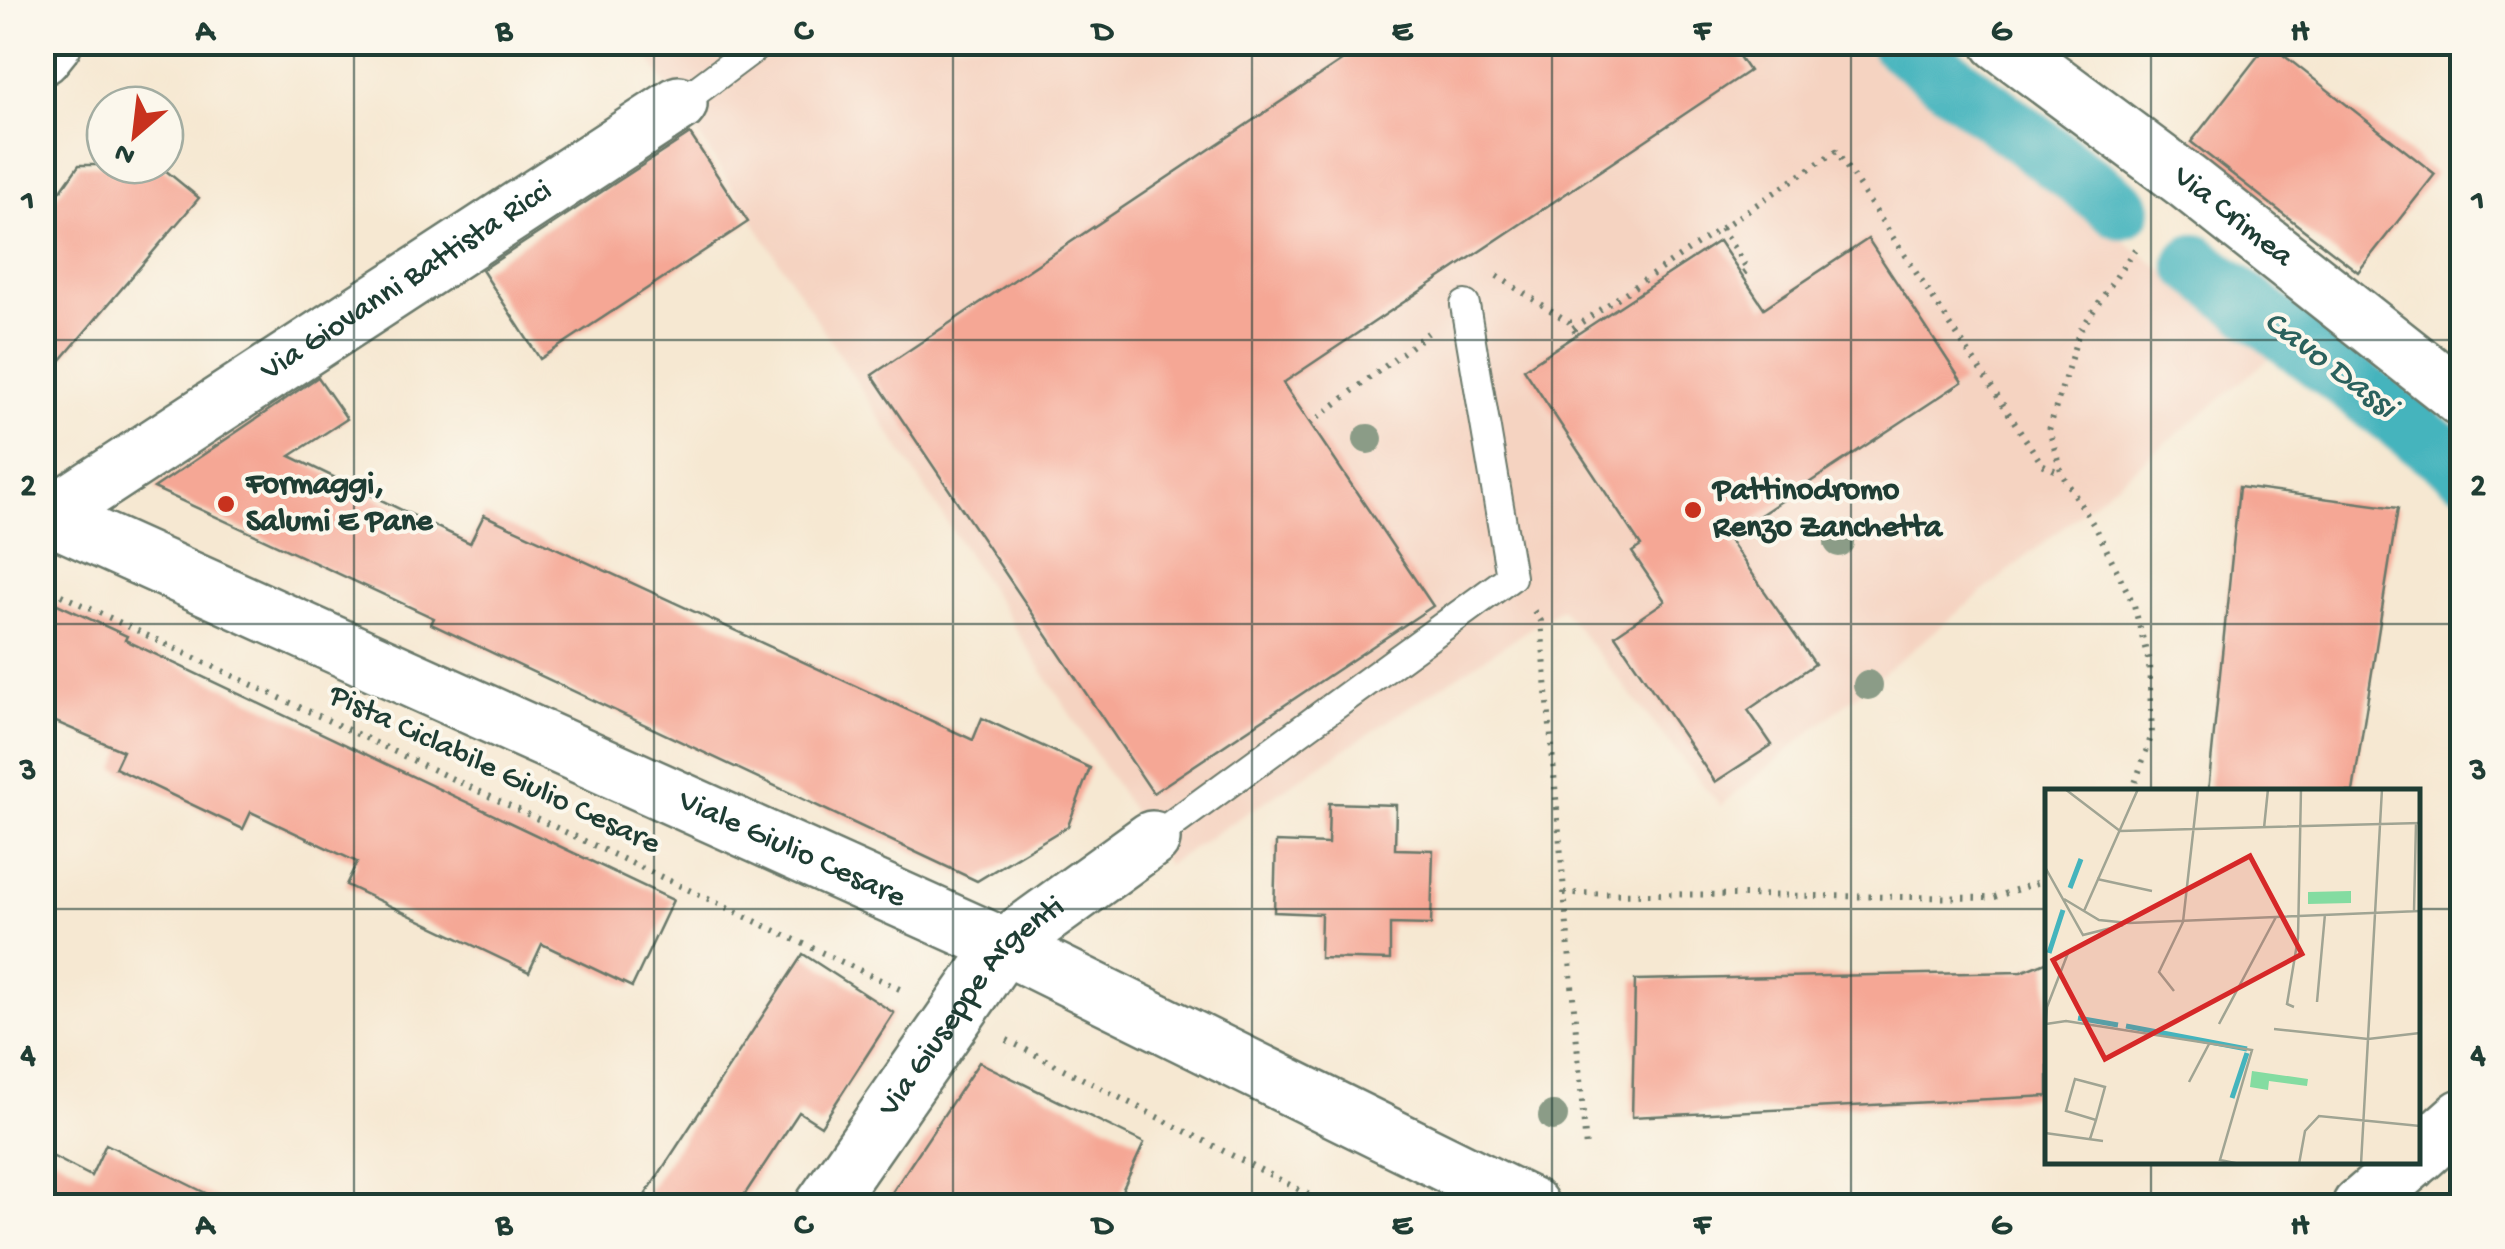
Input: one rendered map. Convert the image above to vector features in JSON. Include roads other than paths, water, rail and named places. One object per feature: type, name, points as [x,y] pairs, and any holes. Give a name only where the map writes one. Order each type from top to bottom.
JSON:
[{"type":"street","points":[[42,57],[54,42]]},
{"type":"street","name":"Via Crimea","points":[[1999,42],[2186,181],[2462,399]]},
{"type":"street","name":"Via Giovanni Battista Ricci","points":[[46,514],[679,104]]},
{"type":"street","name":"Viale Giulio Cesare","points":[[46,514],[1004,946],[1532,1206]]},
{"type":"street","name":"Via Giuseppe Argenti","points":[[822,1206],[1004,946],[1152,839]]},
{"type":"street","points":[[2420,1154],[2462,1117]]},
{"type":"street","points":[[2360,1206],[2409,1164]]},
{"type":"lane","name":"Via Giovanni Battista Ricci","points":[[679,104],[762,42]]},
{"type":"lane","points":[[1152,839],[1512,577],[1465,305]]},
{"type":"waterway","name":"Cavo Dassi","points":[[1899,42],[2121,209]]},
{"type":"waterway","name":"Cavo Dassi","points":[[2195,264],[2462,468]]},
{"type":"place","name":"Formaggi, Salumi E Pane","points":[[226,504]]},
{"type":"place","name":"Pattinodromo Renzo Zanchetta","points":[[1693,510]]}]
